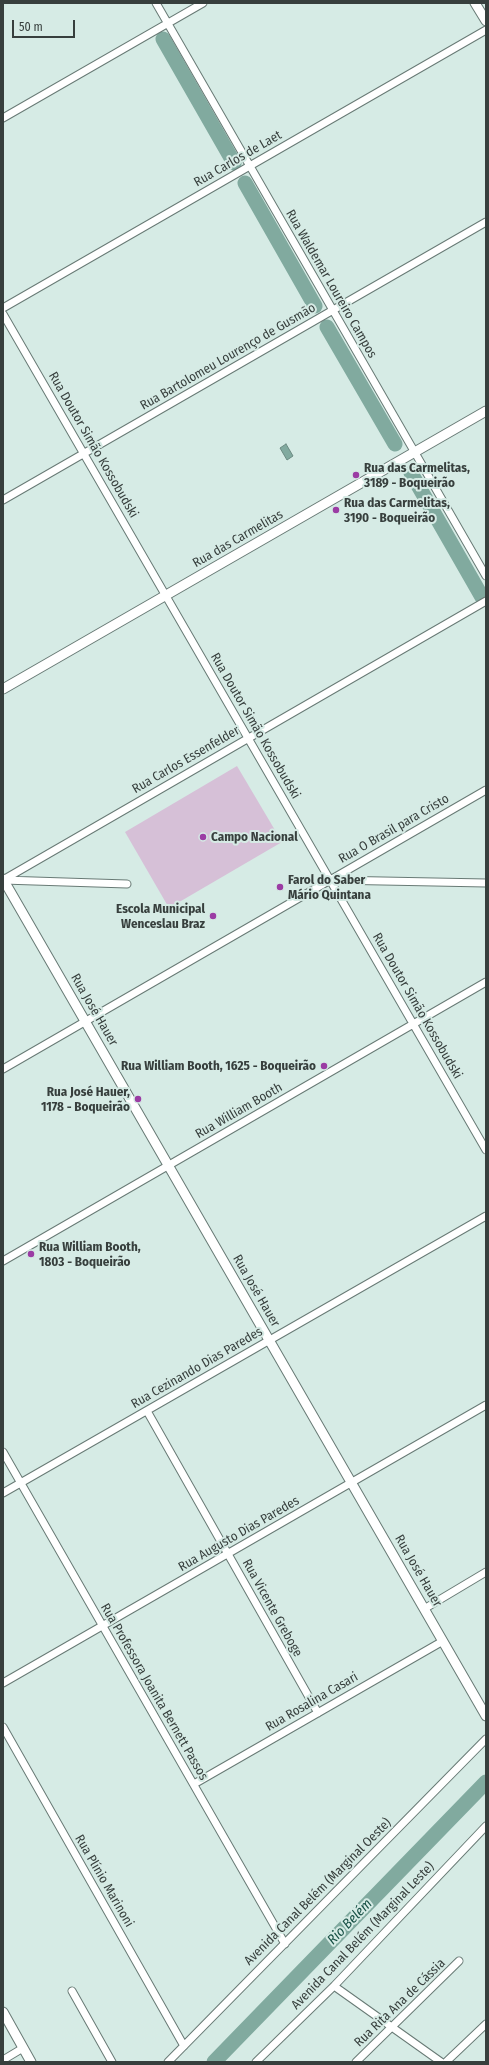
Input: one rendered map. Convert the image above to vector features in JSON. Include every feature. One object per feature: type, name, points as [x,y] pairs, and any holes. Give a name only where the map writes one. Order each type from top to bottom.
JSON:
[{"type":"main road","points":[[476,3],[486,21]]},
{"type":"main road","name":"Rua das Carmelitas","points":[[3,689],[486,411]]},
{"type":"main road","name":"Rua José Hauer","points":[[3,880],[486,1716]]},
{"type":"main road","points":[[3,2012],[31,2062]]},
{"type":"street","name":"Rua Waldemar Loureiro Campos","points":[[156,3],[486,576]]},
{"type":"street","points":[[3,118],[203,3]]},
{"type":"street","name":"Rua Carlos de Laet","points":[[3,308],[486,30]]},
{"type":"street","name":"Rua Bartolomeu Lourenço de Gusmão","points":[[3,500],[486,222]]},
{"type":"street","name":"Rua Doutor Simão Kossobudski","points":[[3,314],[486,1150]]},
{"type":"street","name":"Rua Carlos Essenfelder","points":[[3,880],[486,601]]},
{"type":"street","name":"Rua O Brasil para Cristo","points":[[3,1069],[486,790]]},
{"type":"street","points":[[3,880],[127,884]]},
{"type":"street","points":[[330,880],[486,883]]},
{"type":"street","name":"Rua William Booth","points":[[3,1261],[486,982]]},
{"type":"street","name":"Rua Cezinando Dias Paredes","points":[[3,1493],[486,1216]]},
{"type":"street","name":"Rua Augusto Dias Paredes","points":[[3,1683],[486,1405]]},
{"type":"street","name":"Rua Vicente Greboge","points":[[146,1411],[318,1713]]},
{"type":"street","name":"Rua Professora Joanita Bernett Passos","points":[[3,1452],[285,1944]]},
{"type":"street","points":[[424,1609],[486,1572]]},
{"type":"street","name":"Rua Rosalina Casari","points":[[194,1784],[443,1641]]},
{"type":"street","name":"Rua Plínio Marinoni","points":[[3,1727],[184,2046]]},
{"type":"street","name":"Avenida Canal Belém (Marginal Oeste)","points":[[168,2062],[486,1739]]},
{"type":"street","name":"Avenida Canal Belém (Marginal Leste)","points":[[256,2062],[334,1986],[486,1826]]},
{"type":"street","name":"Rua Rita Ana de Cássia","points":[[356,2062],[460,1961]]},
{"type":"street","points":[[334,1986],[441,2062]]},
{"type":"street","points":[[72,1991],[112,2062]]},
{"type":"street","points":[[446,2062],[486,2024]]},
{"type":"street","points":[[3,2060],[24,2048]]},
{"type":"shaded area","points":[[286,444],[293,456],[287,460],[280,448]]},
{"type":"shaded area","name":"Campo Nacional","points":[[237,766],[282,842],[169,908],[125,832]]},
{"type":"waterway","points":[[163,39],[234,163]]},
{"type":"waterway","points":[[245,183],[315,306]]},
{"type":"waterway","points":[[327,327],[395,444]]},
{"type":"waterway","points":[[411,473],[482,597]]},
{"type":"waterway","name":"Rio Belém","points":[[214,2062],[486,1782]]},
{"type":"place","name":"Rua das Carmelitas, 3189 - Boqueirão","points":[[356,475]]},
{"type":"place","name":"Rua das Carmelitas, 3190 - Boqueirão","points":[[336,510]]},
{"type":"place","name":"Campo Nacional","points":[[203,837]]},
{"type":"place","name":"Farol do Saber Mário Quintana","points":[[280,887]]},
{"type":"place","name":"Escola Municipal Wenceslau Braz","points":[[213,916]]},
{"type":"place","name":"Rua William Booth, 1625 - Boqueirão","points":[[324,1066]]},
{"type":"place","name":"Rua José Hauer, 1178 - Boqueirão","points":[[138,1099]]},
{"type":"place","name":"Rua William Booth, 1803 - Boqueirão","points":[[31,1254]]}]
